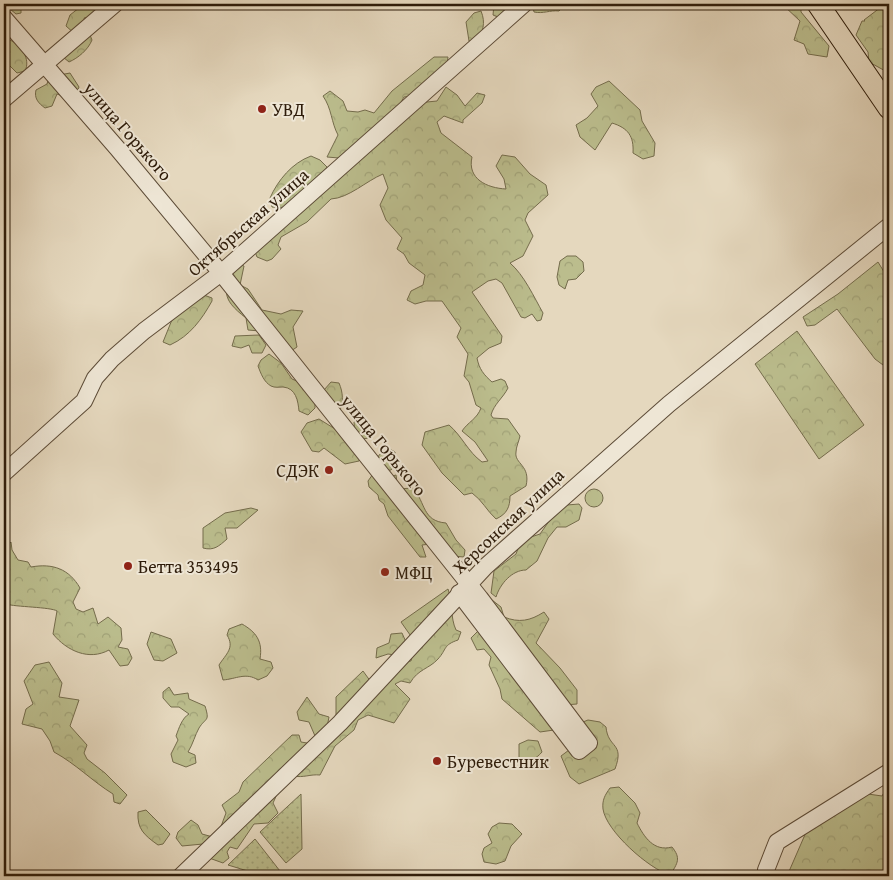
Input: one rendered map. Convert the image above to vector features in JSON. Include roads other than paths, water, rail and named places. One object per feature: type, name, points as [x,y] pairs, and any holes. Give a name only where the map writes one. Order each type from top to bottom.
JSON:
[{"type":"main road","points":[[818,4],[889,108]]},
{"type":"street","points":[[4,99],[115,4]]},
{"type":"street","name":"Октябрьская улица","points":[[4,473],[84,401],[95,378],[112,359],[144,331],[221,274],[524,4]]},
{"type":"street","name":"улица Горького","points":[[4,18],[117,148],[221,274],[464,588],[589,743],[578,751],[464,588]]},
{"type":"street","name":"Херсонская улица","points":[[181,876],[340,723],[464,588],[617,448],[753,335],[889,226]]},
{"type":"street","points":[[767,873],[777,842],[889,772]]},
{"type":"place","name":"УВД","points":[[262,109]]},
{"type":"place","name":"СДЭК","points":[[329,470]]},
{"type":"place","name":"Бетта 353495","points":[[128,566]]},
{"type":"place","name":"МФЦ","points":[[385,572]]},
{"type":"place","name":"Буревестник","points":[[437,761]]}]
